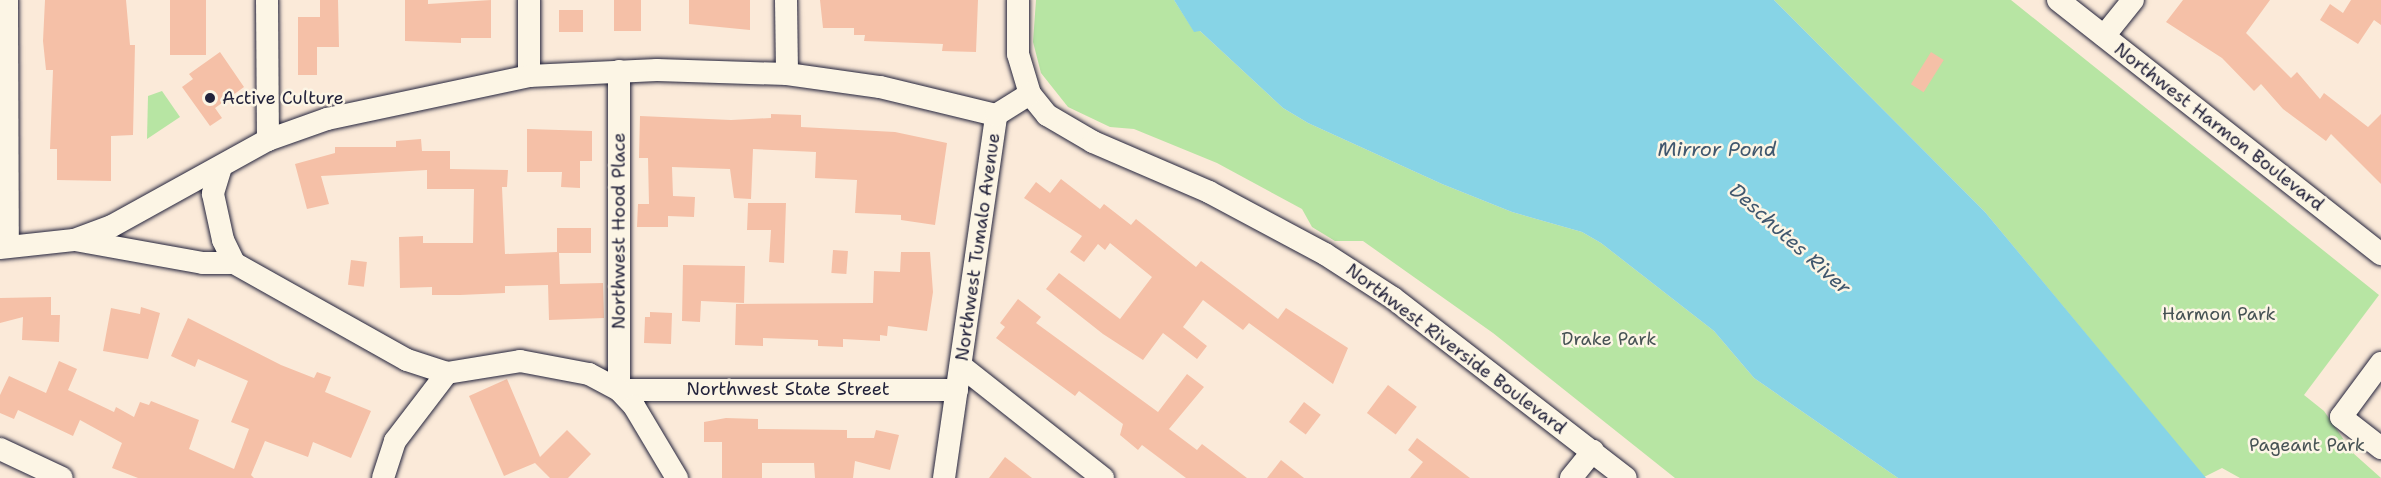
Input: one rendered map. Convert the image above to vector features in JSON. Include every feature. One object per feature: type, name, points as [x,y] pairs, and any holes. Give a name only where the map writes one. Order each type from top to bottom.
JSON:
[{"type":"street","points":[[7,0],[4,247],[74,240],[203,262],[234,263],[407,360],[447,373],[520,361],[589,374],[619,390],[648,428],[677,478]]},
{"type":"street","points":[[267,0],[268,140]]},
{"type":"street","points":[[529,0],[529,76]]},
{"type":"street","points":[[786,0],[786,74]]},
{"type":"street","points":[[1018,0],[1018,54],[1030,94]]},
{"type":"street","name":"Northwest Harmon Boulevard","points":[[2058,0],[2381,254]]},
{"type":"street","points":[[2104,36],[2133,0]]},
{"type":"street","points":[[74,240],[141,212],[268,140],[327,118],[398,101],[529,76],[619,71],[786,74],[880,87],[996,115]]},
{"type":"street","name":"Northwest Hood Place","points":[[619,71],[619,390]]},
{"type":"street","name":"Northwest Tumalo Avenue","points":[[944,478],[996,115],[1030,94]]},
{"type":"street","name":"Northwest Riverside Boulevard","points":[[1030,94],[1047,115],[1068,129],[1209,192],[1325,254],[1394,298],[1626,478]]},
{"type":"street","points":[[221,167],[214,205],[234,263]]},
{"type":"street","points":[[2381,363],[2341,417],[2381,448]]},
{"type":"street","points":[[961,366],[1103,478]]},
{"type":"street","points":[[383,478],[395,441],[447,373]]},
{"type":"street","name":"Northwest State Street","points":[[619,390],[957,390]]},
{"type":"street","points":[[0,449],[62,478]]},
{"type":"street","points":[[1571,478],[1593,451]]},
{"type":"green space","name":"Drake Park","points":[[1036,0],[1174,0],[1194,31],[1200,31],[1283,108],[1308,123],[1442,184],[1512,212],[1582,232],[1601,243],[1714,331],[1754,378],[1898,478],[1675,478],[1493,333],[1363,241],[1335,241],[1312,227],[1302,209],[1217,163],[1134,129],[1110,127],[1068,107],[1041,73],[1033,42]]},
{"type":"green space","name":"Harmon Park","points":[[1774,0],[2011,0],[2379,295],[2304,395],[2324,411],[2353,453],[2381,478],[2240,478],[2222,468],[2204,477],[1985,212]]},
{"type":"green space","points":[[162,91],[180,117],[147,139],[148,96]]},
{"type":"water","name":"Mirror Pond","points":[[1174,0],[1774,0],[1985,212],[2206,478],[1898,478],[1754,378],[1714,331],[1601,243],[1582,232],[1512,212],[1442,184],[1308,123],[1283,108],[1200,31],[1194,32]]},
{"type":"building","points":[[45,0],[126,0],[130,45],[135,45],[133,135],[111,136],[111,181],[57,180],[57,149],[50,149],[53,70],[46,70],[43,41]]},
{"type":"building","points":[[170,0],[206,0],[206,55],[170,55]]},
{"type":"building","points":[[320,0],[338,0],[339,47],[317,47],[317,75],[298,75],[298,17],[320,17]]},
{"type":"building","points":[[405,0],[428,0],[428,4],[491,0],[491,38],[461,38],[461,43],[405,41]]},
{"type":"building","points":[[614,0],[641,0],[641,31],[614,31]]},
{"type":"building","points":[[689,0],[750,0],[750,30],[689,24]]},
{"type":"building","points":[[820,0],[978,0],[976,52],[942,51],[943,44],[864,41],[865,35],[854,35],[854,28],[823,28]]},
{"type":"building","points":[[2183,0],[2270,0],[2246,33],[2291,78],[2297,72],[2320,99],[2324,93],[2368,127],[2381,114],[2381,184],[2331,134],[2326,141],[2283,109],[2261,84],[2254,91],[2222,58],[2166,22]]},
{"type":"building","points":[[2351,0],[2381,0],[2381,25],[2374,20],[2358,44],[2320,20],[2330,4],[2343,13]]},
{"type":"building","points":[[559,10],[583,10],[583,32],[559,32]]},
{"type":"building","name":"Active Culture","points":[[220,52],[244,87],[215,108],[222,118],[210,126],[182,87],[193,79],[189,74]]},
{"type":"building","points":[[1931,52],[1944,60],[1924,92],[1911,84]]},
{"type":"building","points":[[771,114],[801,115],[801,127],[895,132],[947,143],[935,225],[901,220],[901,215],[855,213],[857,180],[815,178],[816,152],[753,149],[751,199],[734,198],[730,169],[672,167],[673,196],[695,197],[694,217],[668,216],[668,227],[637,227],[638,204],[649,204],[648,158],[639,158],[640,116],[731,120],[771,118]]},
{"type":"building","points":[[527,129],[592,131],[592,161],[580,161],[580,188],[561,187],[562,172],[527,172]]},
{"type":"building","points":[[421,139],[422,151],[450,151],[450,169],[508,170],[507,187],[502,187],[505,254],[557,252],[557,228],[591,228],[591,253],[559,253],[560,284],[603,283],[604,318],[549,320],[548,285],[505,286],[505,293],[460,295],[432,295],[432,287],[400,288],[399,237],[423,236],[423,243],[473,243],[474,189],[427,189],[427,170],[321,176],[329,204],[307,209],[295,164],[335,153],[335,147],[396,147],[396,141]]},
{"type":"building","points":[[1061,179],[1100,209],[1104,204],[1131,225],[1136,219],[1196,267],[1201,261],[1278,319],[1286,308],[1348,348],[1333,384],[1249,323],[1243,330],[1203,300],[1183,327],[1207,346],[1197,359],[1163,333],[1143,360],[1103,334],[1046,289],[1059,273],[1120,319],[1152,277],[1110,243],[1105,250],[1098,244],[1084,262],[1070,252],[1082,236],[1024,198],[1036,182],[1050,193]]},
{"type":"building","points":[[748,203],[786,203],[784,263],[769,262],[771,230],[747,230]]},
{"type":"building","points":[[833,250],[848,251],[846,274],[831,273]]},
{"type":"building","points":[[901,252],[930,252],[933,292],[927,331],[888,326],[887,336],[880,335],[880,341],[843,339],[843,347],[818,346],[818,340],[763,338],[763,346],[735,345],[736,304],[873,303],[874,271],[900,272]]},
{"type":"building","points":[[351,260],[367,262],[364,287],[348,285]]},
{"type":"building","points":[[683,265],[745,266],[744,303],[701,301],[700,322],[682,321]]},
{"type":"building","points":[[51,297],[51,315],[60,315],[59,342],[22,340],[23,317],[0,323],[0,298]]},
{"type":"building","points":[[1018,299],[1041,317],[1036,323],[1158,412],[1187,374],[1204,387],[1169,429],[1197,450],[1202,444],[1247,478],[1186,478],[1142,445],[1138,450],[1120,435],[1123,424],[1079,391],[1075,396],[996,338],[1005,327],[1000,323]]},
{"type":"building","points":[[141,307],[160,313],[148,359],[103,351],[111,308],[140,314]]},
{"type":"building","points":[[650,312],[672,313],[671,344],[644,343],[645,317],[650,317]]},
{"type":"building","points":[[188,318],[281,365],[314,378],[317,372],[331,377],[325,392],[371,411],[351,458],[313,442],[308,457],[265,441],[251,475],[254,478],[138,478],[112,468],[122,443],[80,420],[73,436],[18,410],[14,419],[0,413],[0,395],[9,376],[46,393],[59,361],[77,369],[68,390],[114,412],[116,407],[134,417],[140,402],[149,405],[151,401],[199,420],[189,449],[234,469],[249,429],[231,422],[248,381],[198,359],[195,367],[171,356]]},
{"type":"building","points":[[507,379],[540,457],[567,430],[591,454],[568,478],[550,478],[535,463],[504,476],[469,396]]},
{"type":"building","points":[[1388,385],[1417,407],[1396,435],[1367,413]]},
{"type":"building","points":[[1304,402],[1321,415],[1306,435],[1289,422]]},
{"type":"building","points":[[726,418],[758,419],[758,429],[847,430],[847,438],[874,438],[876,430],[899,435],[890,470],[855,461],[853,478],[815,478],[814,463],[762,463],[762,478],[722,478],[722,442],[704,442],[704,422]]},
{"type":"building","points":[[1417,438],[1470,478],[1410,478],[1423,462],[1408,450]]},
{"type":"building","points":[[1005,457],[1032,478],[989,478]]},
{"type":"building","points":[[1281,460],[1304,478],[1267,478]]},
{"type":"place","name":"Active Culture","points":[[210,98]]},
{"type":"water label","name":"Deschutes River","points":[[1790,239]]},
{"type":"park label","name":"Pageant Park","points":[[2307,445]]}]
